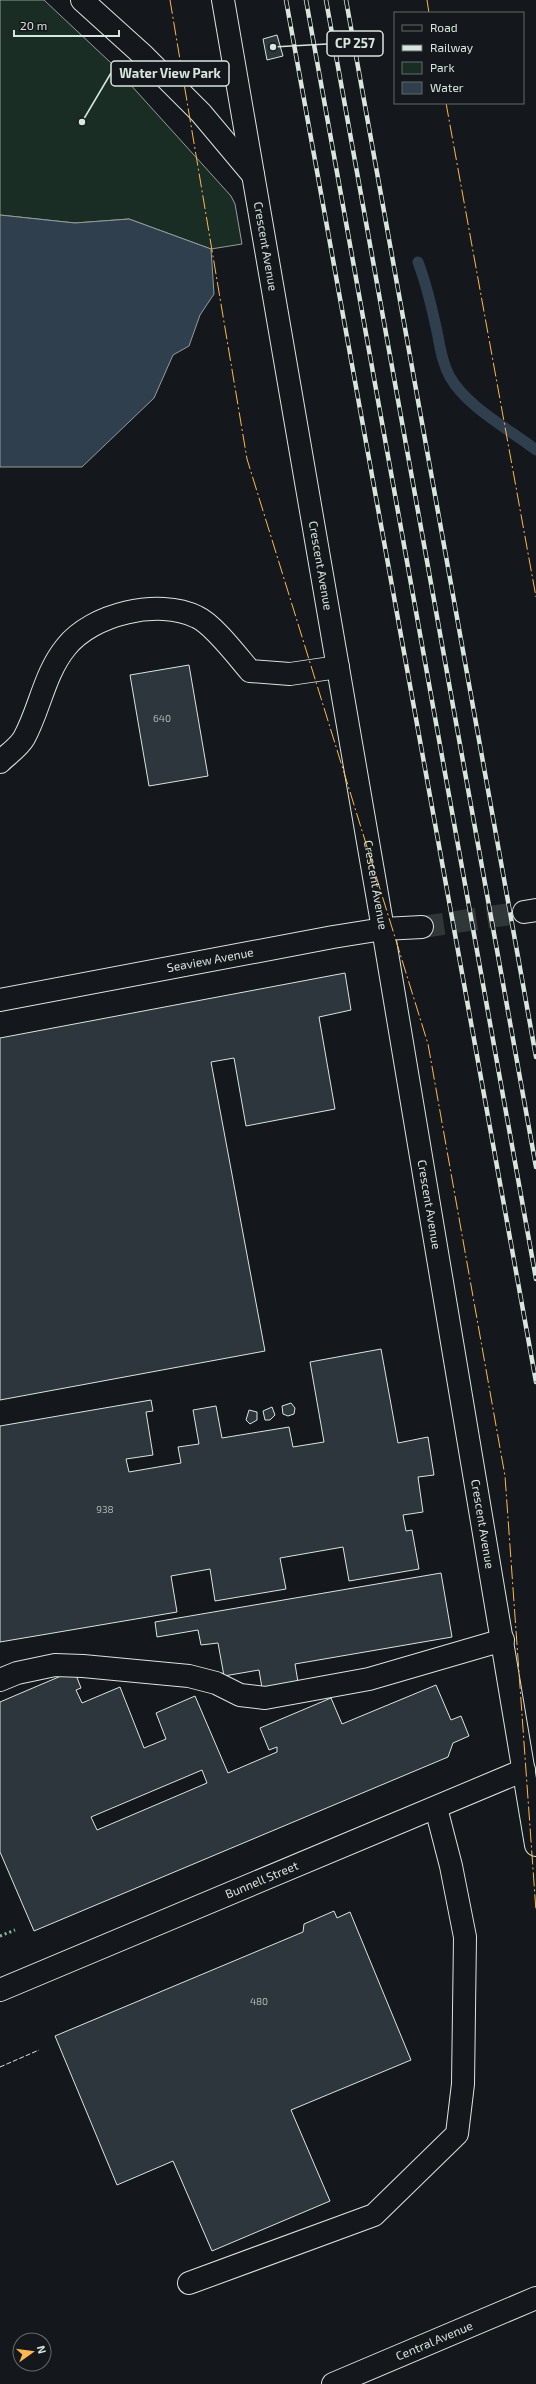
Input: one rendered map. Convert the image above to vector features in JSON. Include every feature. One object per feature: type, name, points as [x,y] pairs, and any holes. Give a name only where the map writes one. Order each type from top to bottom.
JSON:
[{"type":"street","points":[[82,0],[144,56],[196,108],[253,175]]},
{"type":"street","name":"Crescent Avenue","points":[[223,0],[504,1640],[536,1845]]},
{"type":"street","points":[[0,762],[23,739],[44,684],[66,647],[90,627],[125,612],[158,607],[198,617],[222,638],[250,671],[290,674],[338,667]]},
{"type":"street","name":"Seaview Avenue","points":[[0,1000],[333,937],[383,929],[422,927]]},
{"type":"street","points":[[0,1680],[17,1673],[55,1665],[83,1666],[189,1676],[216,1684],[240,1695],[265,1698],[369,1679],[504,1640]]},
{"type":"street","name":"Bunnell Street","points":[[0,1990],[524,1770]]},
{"type":"street","points":[[189,2283],[374,2215],[457,2134],[463,2084],[465,1936],[451,1866],[436,1808]]},
{"type":"street","name":"Central Avenue","points":[[333,2384],[536,2298]]},
{"type":"green space","points":[[0,0],[44,0],[110,62],[231,196],[235,204],[242,244],[211,249],[129,219],[75,223],[0,215]]},
{"type":"water","points":[[0,215],[75,223],[129,219],[211,249],[214,294],[200,315],[189,346],[173,355],[154,398],[82,467],[0,467]]},
{"type":"building","points":[[277,35],[283,56],[267,60],[263,39]]},
{"type":"building","points":[[189,665],[208,776],[149,786],[130,675]]},
{"type":"building","points":[[345,973],[351,1010],[319,1017],[335,1109],[246,1126],[234,1058],[211,1062],[265,1351],[0,1400],[0,1038]]},
{"type":"building","points":[[381,1349],[398,1443],[428,1437],[434,1475],[418,1477],[423,1512],[403,1515],[406,1531],[412,1530],[419,1569],[349,1581],[343,1547],[280,1558],[286,1589],[215,1601],[210,1569],[171,1576],[177,1612],[0,1642],[0,1426],[151,1400],[153,1411],[146,1412],[153,1455],[126,1459],[129,1472],[181,1463],[178,1447],[199,1444],[193,1410],[216,1406],[222,1438],[289,1427],[293,1447],[324,1442],[310,1362]]},
{"type":"building","points":[[291,1403],[295,1408],[294,1414],[288,1416],[283,1414],[282,1406]]},
{"type":"building","points":[[272,1407],[275,1415],[270,1420],[265,1420],[263,1411]]},
{"type":"building","points":[[249,1410],[257,1412],[257,1420],[250,1424],[246,1420]]},
{"type":"building","points":[[441,1573],[452,1637],[295,1664],[298,1682],[262,1688],[259,1670],[224,1676],[218,1643],[201,1645],[198,1630],[157,1637],[155,1622]]},
{"type":"building","points":[[68,1673],[76,1675],[81,1688],[76,1690],[82,1703],[120,1687],[144,1748],[166,1739],[156,1713],[195,1696],[228,1773],[277,1752],[277,1747],[269,1750],[260,1728],[331,1698],[342,1724],[436,1685],[451,1720],[461,1716],[469,1736],[453,1743],[448,1757],[34,1931],[0,1852],[0,1702]],"holes":[[[202,1770],[207,1783],[97,1830],[91,1817]]]},
{"type":"building","points":[[334,1911],[337,1918],[350,1912],[411,2060],[291,2110],[330,2201],[212,2251],[173,2161],[117,2185],[55,2036],[303,1932],[304,1924]]},
{"type":"waterway","points":[[418,262],[430,302],[443,359],[450,377],[457,388],[478,408],[536,450]]},
{"type":"tunnel","points":[[422,927],[524,912]]},
{"type":"railway","points":[[286,0],[536,1382]]},
{"type":"railway","points":[[306,0],[536,1279]]},
{"type":"railway","points":[[326,0],[536,1167]]},
{"type":"railway","points":[[346,0],[536,1057]]},
{"type":"hedge","points":[[0,1936],[15,1930]]},
{"type":"fence","points":[[0,2067],[39,2050]]},
{"type":"power","points":[[170,0],[247,459],[428,1044],[505,1476],[536,1911]]},
{"type":"power","points":[[427,0],[429,12]]},
{"type":"power","points":[[446,104],[536,597]]},
{"type":"place","name":"CP 257","points":[[273,47]]},
{"type":"place","name":"Water View Park","points":[[82,122]]}]
